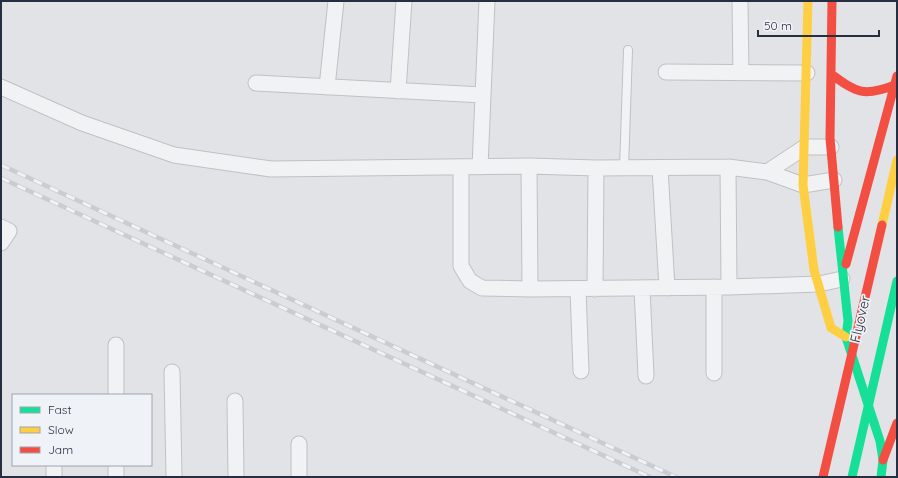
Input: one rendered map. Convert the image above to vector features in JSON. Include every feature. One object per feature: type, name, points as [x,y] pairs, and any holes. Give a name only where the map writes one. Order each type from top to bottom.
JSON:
[{"type":"street","points":[[327,87],[336,1]]},
{"type":"street","points":[[398,91],[404,1]]},
{"type":"street","points":[[480,167],[487,1]]},
{"type":"street","points":[[740,1],[741,73]]},
{"type":"street","points":[[808,1],[805,147],[802,185],[814,270],[831,328],[846,337]]},
{"type":"street","points":[[832,1],[831,147],[842,279],[848,321],[846,337],[880,441],[883,460]]},
{"type":"street","points":[[666,72],[807,74]]},
{"type":"street","points":[[831,74],[851,89],[862,94],[875,93],[896,80]]},
{"type":"street","points":[[842,279],[896,80]]},
{"type":"street","points":[[256,83],[483,95]]},
{"type":"street","points":[[1,87],[82,123],[174,155],[271,169],[529,166],[596,168],[728,167],[767,172],[802,185],[834,180]]},
{"type":"street","points":[[767,172],[805,147],[831,147]]},
{"type":"street","name":"Flyover","points":[[823,477],[897,160]]},
{"type":"street","points":[[529,166],[530,289]]},
{"type":"street","points":[[461,167],[461,266],[470,281],[482,288],[595,289],[729,287],[819,284],[842,279]]},
{"type":"street","points":[[728,167],[729,287]]},
{"type":"street","points":[[595,289],[596,168]]},
{"type":"street","points":[[660,168],[666,288]]},
{"type":"street","points":[[1,227],[9,231],[1,243]]},
{"type":"street","name":"Flyover","points":[[852,477],[897,281]]},
{"type":"street","points":[[714,287],[714,373]]},
{"type":"street","points":[[642,288],[646,376]]},
{"type":"street","points":[[578,289],[581,371]]},
{"type":"street","points":[[116,345],[116,394]]},
{"type":"street","points":[[172,372],[174,477]]},
{"type":"street","points":[[235,401],[236,477]]},
{"type":"street","points":[[881,477],[883,460],[897,423]]},
{"type":"street","points":[[299,444],[299,477]]},
{"type":"street","points":[[54,466],[54,477]]},
{"type":"street","points":[[116,466],[116,477]]},
{"type":"lane","points":[[624,168],[628,50]]},
{"type":"railway","points":[[1,165],[676,477]]},
{"type":"railway","points":[[1,178],[650,477]]},
{"type":"traffic: fast","points":[[838,227],[848,321],[846,337],[880,441],[883,460],[881,477]]},
{"type":"traffic: fast","points":[[852,477],[897,281]]},
{"type":"traffic: slow","points":[[808,1],[803,185],[814,270],[831,328],[846,337]]},
{"type":"traffic: slow","points":[[882,225],[897,160]]},
{"type":"traffic: jam","points":[[832,1],[830,138],[838,227]]},
{"type":"traffic: jam","points":[[831,74],[855,89],[861,91],[876,91],[895,85]]},
{"type":"traffic: jam","points":[[846,264],[897,76]]},
{"type":"traffic: jam","points":[[823,477],[882,225]]},
{"type":"traffic: jam","points":[[883,460],[897,423]]}]
